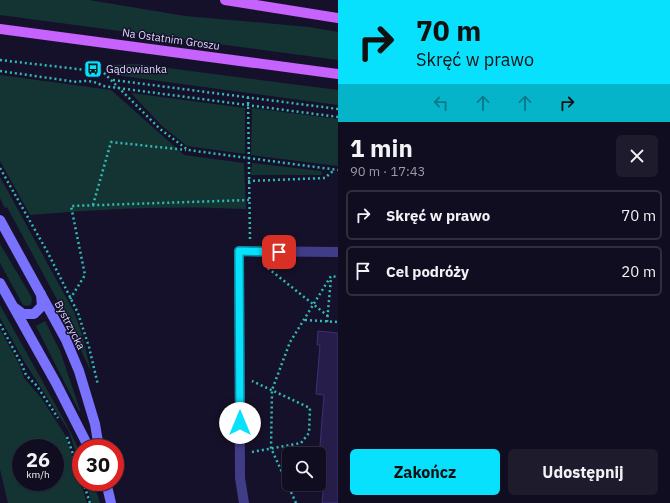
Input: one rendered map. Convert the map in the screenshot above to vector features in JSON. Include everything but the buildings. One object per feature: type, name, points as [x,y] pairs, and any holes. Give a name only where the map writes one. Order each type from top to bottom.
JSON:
[{"type":"main road","points":[[225,0],[338,18]]},
{"type":"main road","name":"Na Ostatnim Groszu","points":[[3,31],[338,74]]},
{"type":"street","name":"Bystrzycka","points":[[0,220],[66,340],[79,371],[95,424],[98,439]]},
{"type":"street","points":[[244,503],[240,478],[239,251],[338,252]]},
{"type":"street","points":[[0,283],[14,306],[84,439]]},
{"type":"street","points":[[14,306],[23,314],[34,314],[42,306],[40,294]]},
{"type":"street","points":[[108,491],[111,503]]},
{"type":"path","points":[[0,60],[103,72],[121,88],[160,129],[188,150]]},
{"type":"path","points":[[0,71],[77,82],[84,81],[98,83],[103,86],[338,117]]},
{"type":"path","points":[[112,80],[338,109]]},
{"type":"path","points":[[248,97],[248,200],[250,251],[262,264],[328,316]]},
{"type":"path","points":[[93,205],[111,142],[188,150],[248,160],[338,170]]},
{"type":"path","points":[[0,168],[48,253],[78,313],[89,348],[99,389]]},
{"type":"path","points":[[248,181],[325,178],[334,170]]},
{"type":"path","points":[[70,299],[85,274],[71,206],[248,200]]},
{"type":"path","points":[[296,503],[271,448],[272,390],[290,342],[331,276]]},
{"type":"path","points":[[331,276],[338,277]]},
{"type":"path","points":[[327,322],[331,276]]},
{"type":"path","points":[[305,320],[338,322]]},
{"type":"path","points":[[0,324],[26,375],[37,386],[60,422]]},
{"type":"path","points":[[240,375],[310,408],[309,433],[301,443],[240,454]]},
{"type":"path","points":[[67,435],[72,450]]},
{"type":"path","points":[[86,491],[90,503]]},
{"type":"green space","points":[[0,0],[89,0],[185,16],[309,27],[338,32],[338,60],[0,15]]},
{"type":"green space","points":[[137,64],[338,90],[338,105],[115,75],[109,65]]},
{"type":"green space","points":[[0,75],[111,90],[184,155],[244,163],[246,209],[192,207],[138,208],[30,215],[0,161]]},
{"type":"green space","points":[[131,93],[245,108],[245,154],[187,146],[162,126]]},
{"type":"green space","points":[[252,108],[338,119],[338,166],[251,155]]},
{"type":"green space","points":[[252,163],[321,171],[322,173],[321,175],[251,175]]},
{"type":"green space","points":[[0,177],[74,312],[82,334],[91,372],[59,303],[7,207],[5,208],[0,198]]},
{"type":"green space","points":[[0,244],[32,298],[31,305],[23,305],[0,263]]},
{"type":"green space","points":[[0,305],[70,431],[74,439],[72,440],[69,431],[25,363],[0,318]]},
{"type":"green space","points":[[45,321],[60,351],[80,410],[79,411],[36,326]]},
{"type":"green space","points":[[0,329],[19,364],[24,378],[42,399],[65,435],[72,457],[72,491],[83,491],[87,503],[8,503],[0,469]]},
{"type":"green space","points":[[88,491],[96,491],[100,503],[92,503]]},
{"type":"place","name":"Gądowianka","points":[[93,69]]},
{"type":"route","points":[[240,423],[239,251],[279,252]]}]
